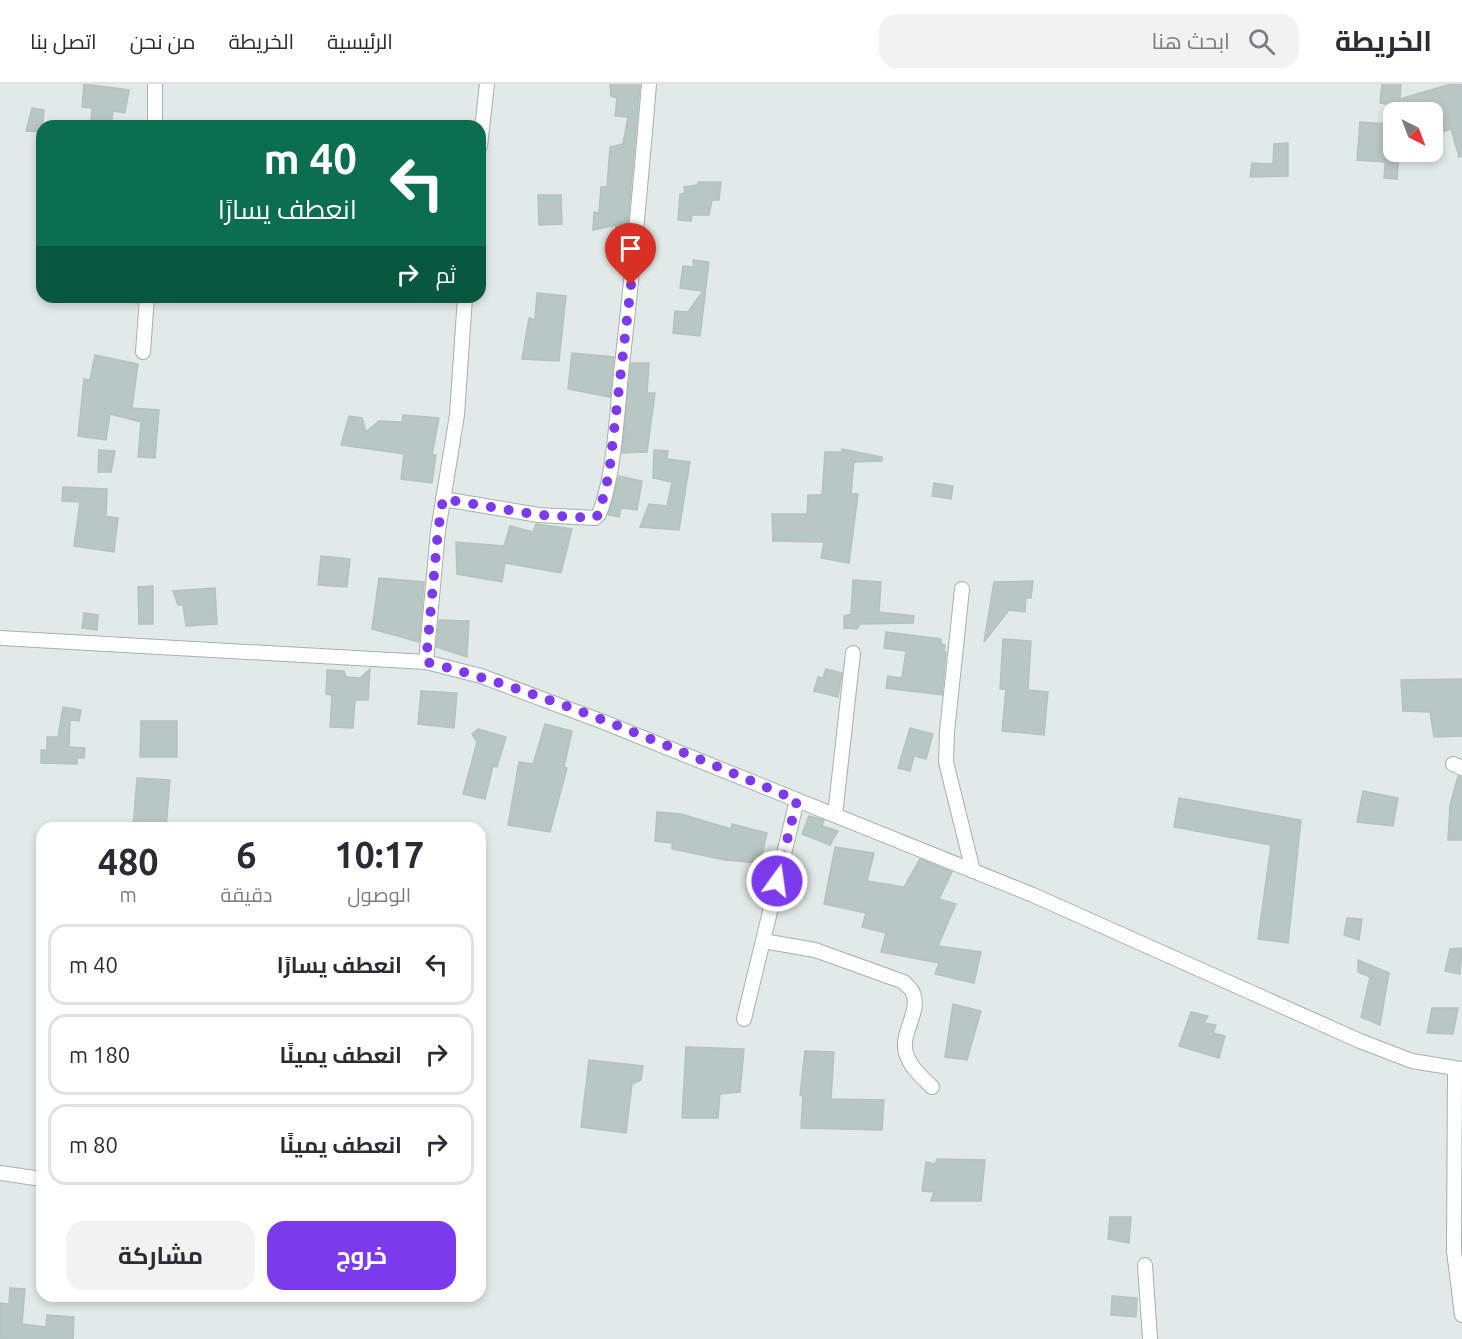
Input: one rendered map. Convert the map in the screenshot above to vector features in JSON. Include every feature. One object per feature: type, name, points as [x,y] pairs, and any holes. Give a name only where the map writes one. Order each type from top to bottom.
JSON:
[{"type":"street","points":[[155,84],[155,120]]},
{"type":"street","points":[[483,120],[487,84]]},
{"type":"street","points":[[443,499],[539,515],[595,518],[599,514],[609,474],[620,387],[649,84]]},
{"type":"street","points":[[142,352],[146,303]]},
{"type":"street","points":[[426,662],[438,531],[457,415],[465,303]]},
{"type":"street","points":[[962,589],[946,762],[973,871]]},
{"type":"street","points":[[0,638],[426,662],[492,680],[616,727],[1033,895],[1360,1041],[1412,1061],[1459,1069],[1454,1251],[1462,1315]]},
{"type":"street","points":[[835,815],[853,652]]},
{"type":"street","points":[[744,1019],[797,800]]},
{"type":"street","points":[[763,941],[815,950],[904,982],[913,993],[914,1001],[914,1010],[905,1041],[906,1054],[913,1067],[932,1088]]},
{"type":"street","points":[[0,1173],[36,1178]]},
{"type":"street","points":[[1145,1265],[1150,1339]]},
{"type":"building","points":[[84,84],[129,90],[125,113],[113,111],[112,120],[91,120],[92,108],[82,107]]},
{"type":"building","points":[[610,84],[640,84],[626,244],[613,242],[616,225],[593,230],[594,212],[599,213],[601,187],[607,187],[610,147],[623,144],[628,117],[615,116],[617,98],[611,96]]},
{"type":"building","points":[[1382,84],[1401,84],[1400,99],[1451,84],[1462,84],[1462,156],[1459,157],[1451,129],[1443,132],[1443,102],[1380,103]]},
{"type":"building","points":[[32,108],[44,110],[43,120],[36,120],[36,132],[26,131]]},
{"type":"building","points":[[1360,122],[1383,124],[1383,162],[1357,160]]},
{"type":"building","points":[[1288,143],[1288,176],[1250,177],[1252,163],[1273,164],[1274,144]]},
{"type":"building","points":[[1385,162],[1398,162],[1397,179],[1384,178]]},
{"type":"building","points":[[698,182],[721,182],[719,200],[712,200],[709,215],[692,215],[691,221],[678,220],[680,194],[685,193],[684,187],[698,185]]},
{"type":"building","points":[[538,195],[561,195],[562,224],[539,225]]},
{"type":"building","points":[[693,260],[709,262],[700,336],[673,333],[675,311],[688,312],[703,291],[680,288],[683,266],[694,267]]},
{"type":"building","points":[[537,293],[566,296],[559,361],[522,359],[529,318],[535,319]]},
{"type":"building","points":[[572,353],[614,357],[610,397],[568,389]]},
{"type":"building","points":[[95,355],[138,364],[132,408],[159,410],[155,458],[138,457],[141,422],[110,414],[106,440],[78,436],[84,379],[90,380]]},
{"type":"building","points":[[631,363],[649,363],[647,393],[655,393],[647,452],[622,453]]},
{"type":"building","points":[[403,415],[439,418],[432,455],[436,455],[432,483],[401,479],[404,454],[341,445],[349,416],[362,418],[366,432],[379,421],[402,422]]},
{"type":"building","points":[[842,449],[882,457],[882,461],[854,462],[851,494],[858,494],[849,563],[821,558],[824,542],[773,541],[772,514],[807,514],[808,495],[822,495],[825,452],[842,452]]},
{"type":"building","points":[[99,450],[115,451],[111,472],[98,472]]},
{"type":"building","points":[[654,450],[668,451],[667,459],[690,462],[679,530],[640,527],[649,504],[667,506],[672,482],[653,478]]},
{"type":"building","points":[[619,476],[642,481],[637,510],[621,508],[619,517],[608,515]]},
{"type":"building","points":[[934,483],[953,486],[951,499],[932,496]]},
{"type":"building","points":[[63,487],[107,489],[106,516],[118,518],[114,552],[74,546],[80,502],[62,501]]},
{"type":"building","points":[[536,524],[572,529],[561,573],[505,563],[502,582],[457,574],[456,542],[504,546],[510,526],[533,532]]},
{"type":"building","points":[[321,556],[350,559],[347,587],[318,585]]},
{"type":"building","points":[[379,578],[424,582],[419,642],[372,629]]},
{"type":"building","points":[[853,580],[881,582],[879,612],[914,616],[913,623],[860,624],[857,629],[844,628],[844,616],[851,614]]},
{"type":"building","points":[[1033,581],[1031,598],[1026,598],[1025,612],[1009,610],[984,642],[994,582]]},
{"type":"building","points":[[153,586],[153,624],[139,624],[138,587]]},
{"type":"building","points":[[215,588],[217,624],[186,626],[183,605],[178,605],[173,591]]},
{"type":"building","points":[[84,613],[98,615],[97,630],[82,628]]},
{"type":"building","points":[[439,620],[469,621],[467,657],[436,647]]},
{"type":"building","points":[[886,632],[941,639],[941,644],[945,645],[944,652],[946,652],[942,695],[886,688],[888,676],[902,678],[906,651],[884,648]]},
{"type":"building","points":[[1003,639],[1031,641],[1028,690],[1048,692],[1044,735],[1002,731],[1006,689],[1000,689]]},
{"type":"building","points":[[370,669],[368,700],[355,700],[353,728],[330,727],[332,695],[326,694],[327,670],[344,671],[346,677],[360,678]]},
{"type":"building","points":[[826,669],[842,673],[838,697],[814,691],[818,677],[823,678]]},
{"type":"building","points":[[1462,679],[1462,736],[1434,737],[1430,712],[1403,711],[1401,680]]},
{"type":"building","points":[[421,691],[457,693],[454,728],[418,724]]},
{"type":"building","points":[[63,707],[81,710],[79,721],[70,720],[69,747],[85,748],[84,758],[77,758],[77,764],[41,763],[41,750],[47,750],[47,737],[58,737]]},
{"type":"building","points":[[141,721],[177,721],[177,757],[140,757]]},
{"type":"building","points":[[545,724],[572,731],[564,767],[567,768],[550,832],[508,825],[519,762],[533,764]]},
{"type":"building","points":[[910,728],[933,734],[926,759],[914,756],[910,771],[898,768]]},
{"type":"building","points":[[478,729],[506,737],[497,767],[493,766],[485,799],[463,794],[477,742],[472,734]]},
{"type":"building","points":[[1458,776],[1462,777],[1462,840],[1448,840],[1450,805]]},
{"type":"building","points":[[137,778],[170,780],[166,822],[133,822]]},
{"type":"building","points":[[1363,791],[1398,798],[1393,826],[1357,822]]},
{"type":"building","points":[[1179,798],[1301,820],[1288,943],[1258,939],[1271,845],[1174,827]]},
{"type":"building","points":[[657,812],[681,814],[731,829],[732,824],[767,833],[760,863],[725,860],[672,849],[672,843],[655,841]]},
{"type":"building","points":[[809,816],[824,820],[822,826],[838,831],[830,845],[802,834]]},
{"type":"building","points":[[835,847],[874,853],[867,881],[904,887],[920,859],[952,872],[939,899],[956,904],[938,946],[981,952],[974,983],[935,974],[939,963],[881,952],[886,933],[862,927],[866,913],[824,904]]},
{"type":"building","points":[[1347,918],[1362,919],[1359,940],[1344,935]]},
{"type":"building","points":[[1462,948],[1460,974],[1445,971],[1450,949]]},
{"type":"building","points":[[1358,960],[1389,973],[1380,1025],[1361,1017],[1370,977],[1358,972]]},
{"type":"building","points":[[953,1004],[981,1011],[967,1060],[945,1057]]},
{"type":"building","points":[[1432,1008],[1458,1008],[1453,1034],[1427,1033]]},
{"type":"building","points":[[1191,1012],[1208,1016],[1204,1023],[1216,1025],[1213,1033],[1225,1036],[1219,1058],[1179,1046]]},
{"type":"building","points":[[686,1047],[744,1049],[740,1092],[720,1094],[718,1118],[682,1118]]},
{"type":"building","points":[[805,1051],[834,1052],[831,1099],[884,1100],[882,1130],[801,1128],[803,1096],[800,1095]]},
{"type":"building","points":[[589,1060],[643,1066],[641,1080],[632,1084],[626,1133],[581,1127]]},
{"type":"building","points":[[937,1159],[985,1160],[981,1201],[931,1201],[934,1192],[922,1191],[926,1162],[935,1164]]},
{"type":"building","points":[[1110,1217],[1131,1217],[1129,1243],[1108,1239]]},
{"type":"building","points":[[10,1288],[25,1289],[22,1324],[46,1327],[47,1315],[74,1317],[73,1339],[0,1339],[0,1303],[9,1304]]},
{"type":"building","points":[[1112,1296],[1137,1298],[1136,1317],[1111,1315]]},
{"type":"route","points":[[631,285],[609,474],[599,514],[595,518],[539,515],[443,499],[426,662],[481,676],[606,723],[797,800],[777,881]]}]
